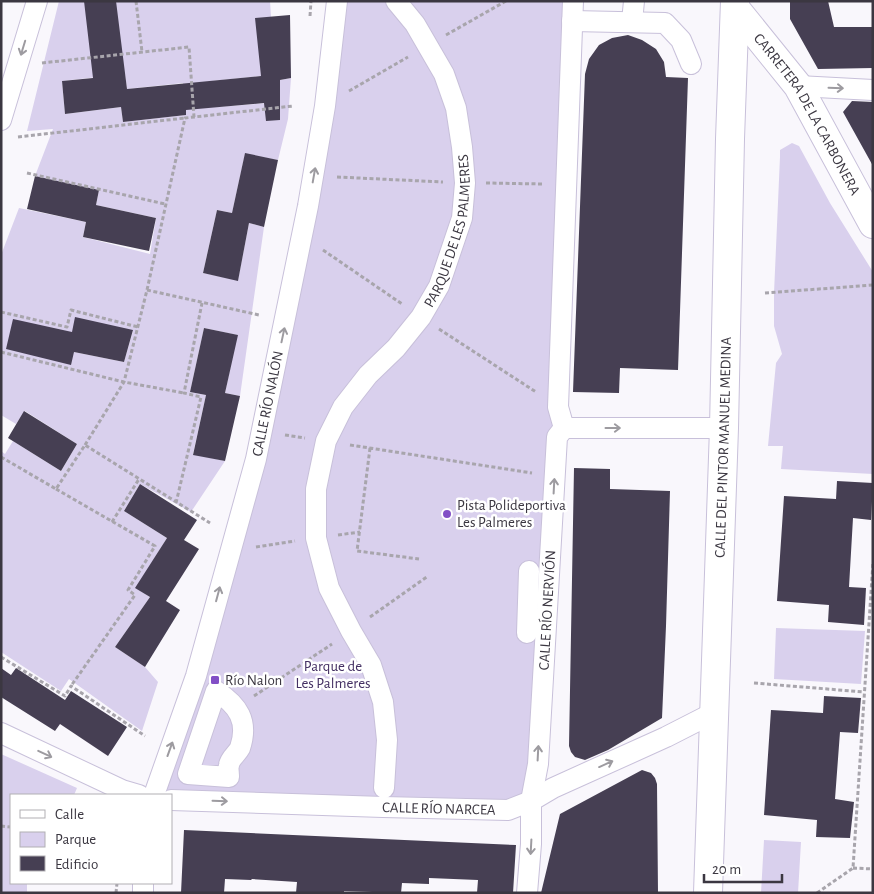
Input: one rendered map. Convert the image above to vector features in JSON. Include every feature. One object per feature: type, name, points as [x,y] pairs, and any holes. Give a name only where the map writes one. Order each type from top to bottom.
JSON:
[{"type":"main road","name":"CARRETERA DE LA CARBONERA","points":[[735,5],[798,86],[873,224]]},
{"type":"main road","name":"CALLE DEL PINTOR MANUEL MEDINA","points":[[708,893],[724,428],[730,139],[735,5]]},
{"type":"street","points":[[1,120],[37,1]]},
{"type":"street","name":"CALLE RÍO NALÓN","points":[[154,794],[196,676],[257,452],[286,321],[310,197],[325,106],[336,1]]},
{"type":"street","name":"PARQUE DE LES PALMERES","points":[[384,788],[387,740],[383,702],[371,665],[329,588],[316,538],[316,489],[326,441],[344,407],[368,375],[396,348],[421,317],[439,286],[462,218],[465,183],[456,108],[444,74],[415,24],[396,1]]},
{"type":"street","points":[[573,1],[558,406],[564,428],[724,428]]},
{"type":"street","points":[[632,22],[634,1]]},
{"type":"street","points":[[572,21],[665,22],[681,40],[691,64]]},
{"type":"street","points":[[798,86],[873,90]]},
{"type":"street","name":"CALLE RÍO NERVIÓN","points":[[528,893],[531,801],[538,764],[558,437],[564,428]]},
{"type":"street","points":[[526,633],[529,571]]},
{"type":"street","name":"CALLE RÍO NARCEA","points":[[172,800],[508,810],[531,801],[552,788],[666,737],[715,712]]},
{"type":"street","points":[[1,733],[122,790],[136,794]]},
{"type":"path","points":[[136,1],[142,52]]},
{"type":"path","points":[[309,21],[311,1]]},
{"type":"path","points":[[39,63],[189,47],[194,117]]},
{"type":"path","points":[[18,137],[293,106]]},
{"type":"path","points":[[56,489],[124,382],[147,290],[185,118]]},
{"type":"path","points":[[27,173],[165,204]]},
{"type":"path","points":[[765,293],[873,285]]},
{"type":"path","points":[[147,290],[259,315]]},
{"type":"path","points":[[184,393],[202,302]]},
{"type":"path","points":[[1,312],[67,327],[70,310],[138,327]]},
{"type":"path","points":[[1,352],[124,382],[201,397],[176,503]]},
{"type":"path","points":[[285,435],[535,473]]},
{"type":"path","points":[[85,445],[210,523]]},
{"type":"path","points":[[370,448],[357,551],[419,559]]},
{"type":"path","points":[[1,457],[155,546],[128,590],[135,595],[70,686],[65,696],[1,657]]},
{"type":"path","points":[[112,522],[138,479]]},
{"type":"path","points":[[853,868],[873,562]]},
{"type":"path","points":[[754,683],[864,692]]},
{"type":"path","points":[[70,686],[144,736]]},
{"type":"path","points":[[817,893],[853,868],[873,869]]},
{"type":"green space","points":[[59,1],[270,1],[271,17],[261,76],[212,81],[216,107],[280,102],[280,80],[291,78],[288,119],[278,160],[245,154],[232,213],[217,210],[203,273],[238,280],[249,223],[264,227],[240,396],[225,393],[237,335],[204,328],[190,392],[206,395],[193,454],[225,461],[191,512],[140,484],[124,511],[167,538],[136,588],[150,597],[115,647],[145,667],[158,682],[142,731],[69,679],[61,691],[1,652],[1,451],[5,454],[13,441],[61,471],[77,444],[25,411],[16,424],[1,415],[1,255],[19,208],[86,222],[83,237],[150,254],[156,218],[96,205],[99,190],[35,176],[53,129],[27,131]],"holes":[[[125,74],[127,89],[183,83],[186,115],[123,122],[121,107],[65,114],[62,81]],[[133,331],[124,362],[74,352],[72,332]]]},
{"type":"green space","name":"Parque de Les Palmeres","points":[[337,1],[573,1],[558,406],[531,801],[154,794],[256,459]]},
{"type":"green space","points":[[792,143],[799,146],[830,203],[873,272],[873,474],[781,469],[783,446],[768,446],[776,363],[782,354],[774,326],[780,150]]},
{"type":"green space","points":[[776,628],[865,631],[861,684],[774,679]]},
{"type":"green space","points":[[1,754],[77,788],[74,794],[10,794],[10,884],[27,884],[27,893],[1,893]]},
{"type":"green space","points":[[764,840],[801,842],[798,893],[761,893]]},
{"type":"building","points":[[84,1],[116,1],[127,89],[261,76],[255,18],[290,15],[291,78],[280,80],[280,120],[266,121],[264,103],[186,110],[186,115],[123,122],[121,107],[65,114],[62,81],[93,78]]},
{"type":"building","points":[[790,1],[828,1],[834,27],[873,27],[873,68],[818,69],[790,19]]},
{"type":"building","points":[[628,35],[642,40],[656,49],[664,62],[666,77],[688,78],[678,370],[620,368],[619,393],[573,392],[585,74],[589,59],[599,45],[612,38]]},
{"type":"building","points":[[852,101],[873,102],[873,166],[843,112]]},
{"type":"building","points":[[245,153],[278,160],[264,227],[249,223],[238,281],[203,273],[217,210],[232,213]]},
{"type":"building","points":[[35,176],[99,190],[96,205],[156,218],[149,251],[83,237],[86,222],[27,209]]},
{"type":"building","points":[[75,317],[133,330],[124,362],[74,352],[71,365],[6,349],[13,319],[72,332]]},
{"type":"building","points":[[204,328],[238,335],[225,393],[240,396],[225,461],[193,455],[206,395],[190,392]]},
{"type":"building","points":[[24,411],[77,444],[61,471],[8,438]]},
{"type":"building","points":[[574,468],[610,469],[610,489],[670,491],[662,718],[608,750],[585,760],[575,757],[569,746]]},
{"type":"building","points":[[837,481],[873,483],[871,520],[853,518],[849,587],[866,588],[864,625],[828,622],[829,605],[777,601],[784,496],[836,499]]},
{"type":"building","points":[[140,484],[197,520],[184,540],[199,549],[166,601],[180,610],[145,667],[115,647],[150,597],[135,588],[167,538],[124,511]]},
{"type":"building","points":[[1,668],[11,675],[16,668],[65,700],[71,691],[127,727],[108,756],[60,724],[55,731],[1,697]]},
{"type":"building","points":[[824,696],[861,698],[858,733],[840,732],[835,799],[854,802],[850,838],[816,837],[817,820],[764,815],[771,710],[823,713]]},
{"type":"building","points":[[642,770],[651,773],[657,784],[658,893],[541,893],[560,814]]},
{"type":"building","points":[[184,830],[516,845],[513,893],[477,893],[478,880],[429,878],[429,884],[402,883],[401,893],[344,891],[344,893],[296,893],[297,882],[225,879],[224,893],[181,893]]},
{"type":"place","name":"Pista Polideportiva Les Palmeres","points":[[447,514]]},
{"type":"place","name":"Río Nalon","points":[[215,680]]}]
